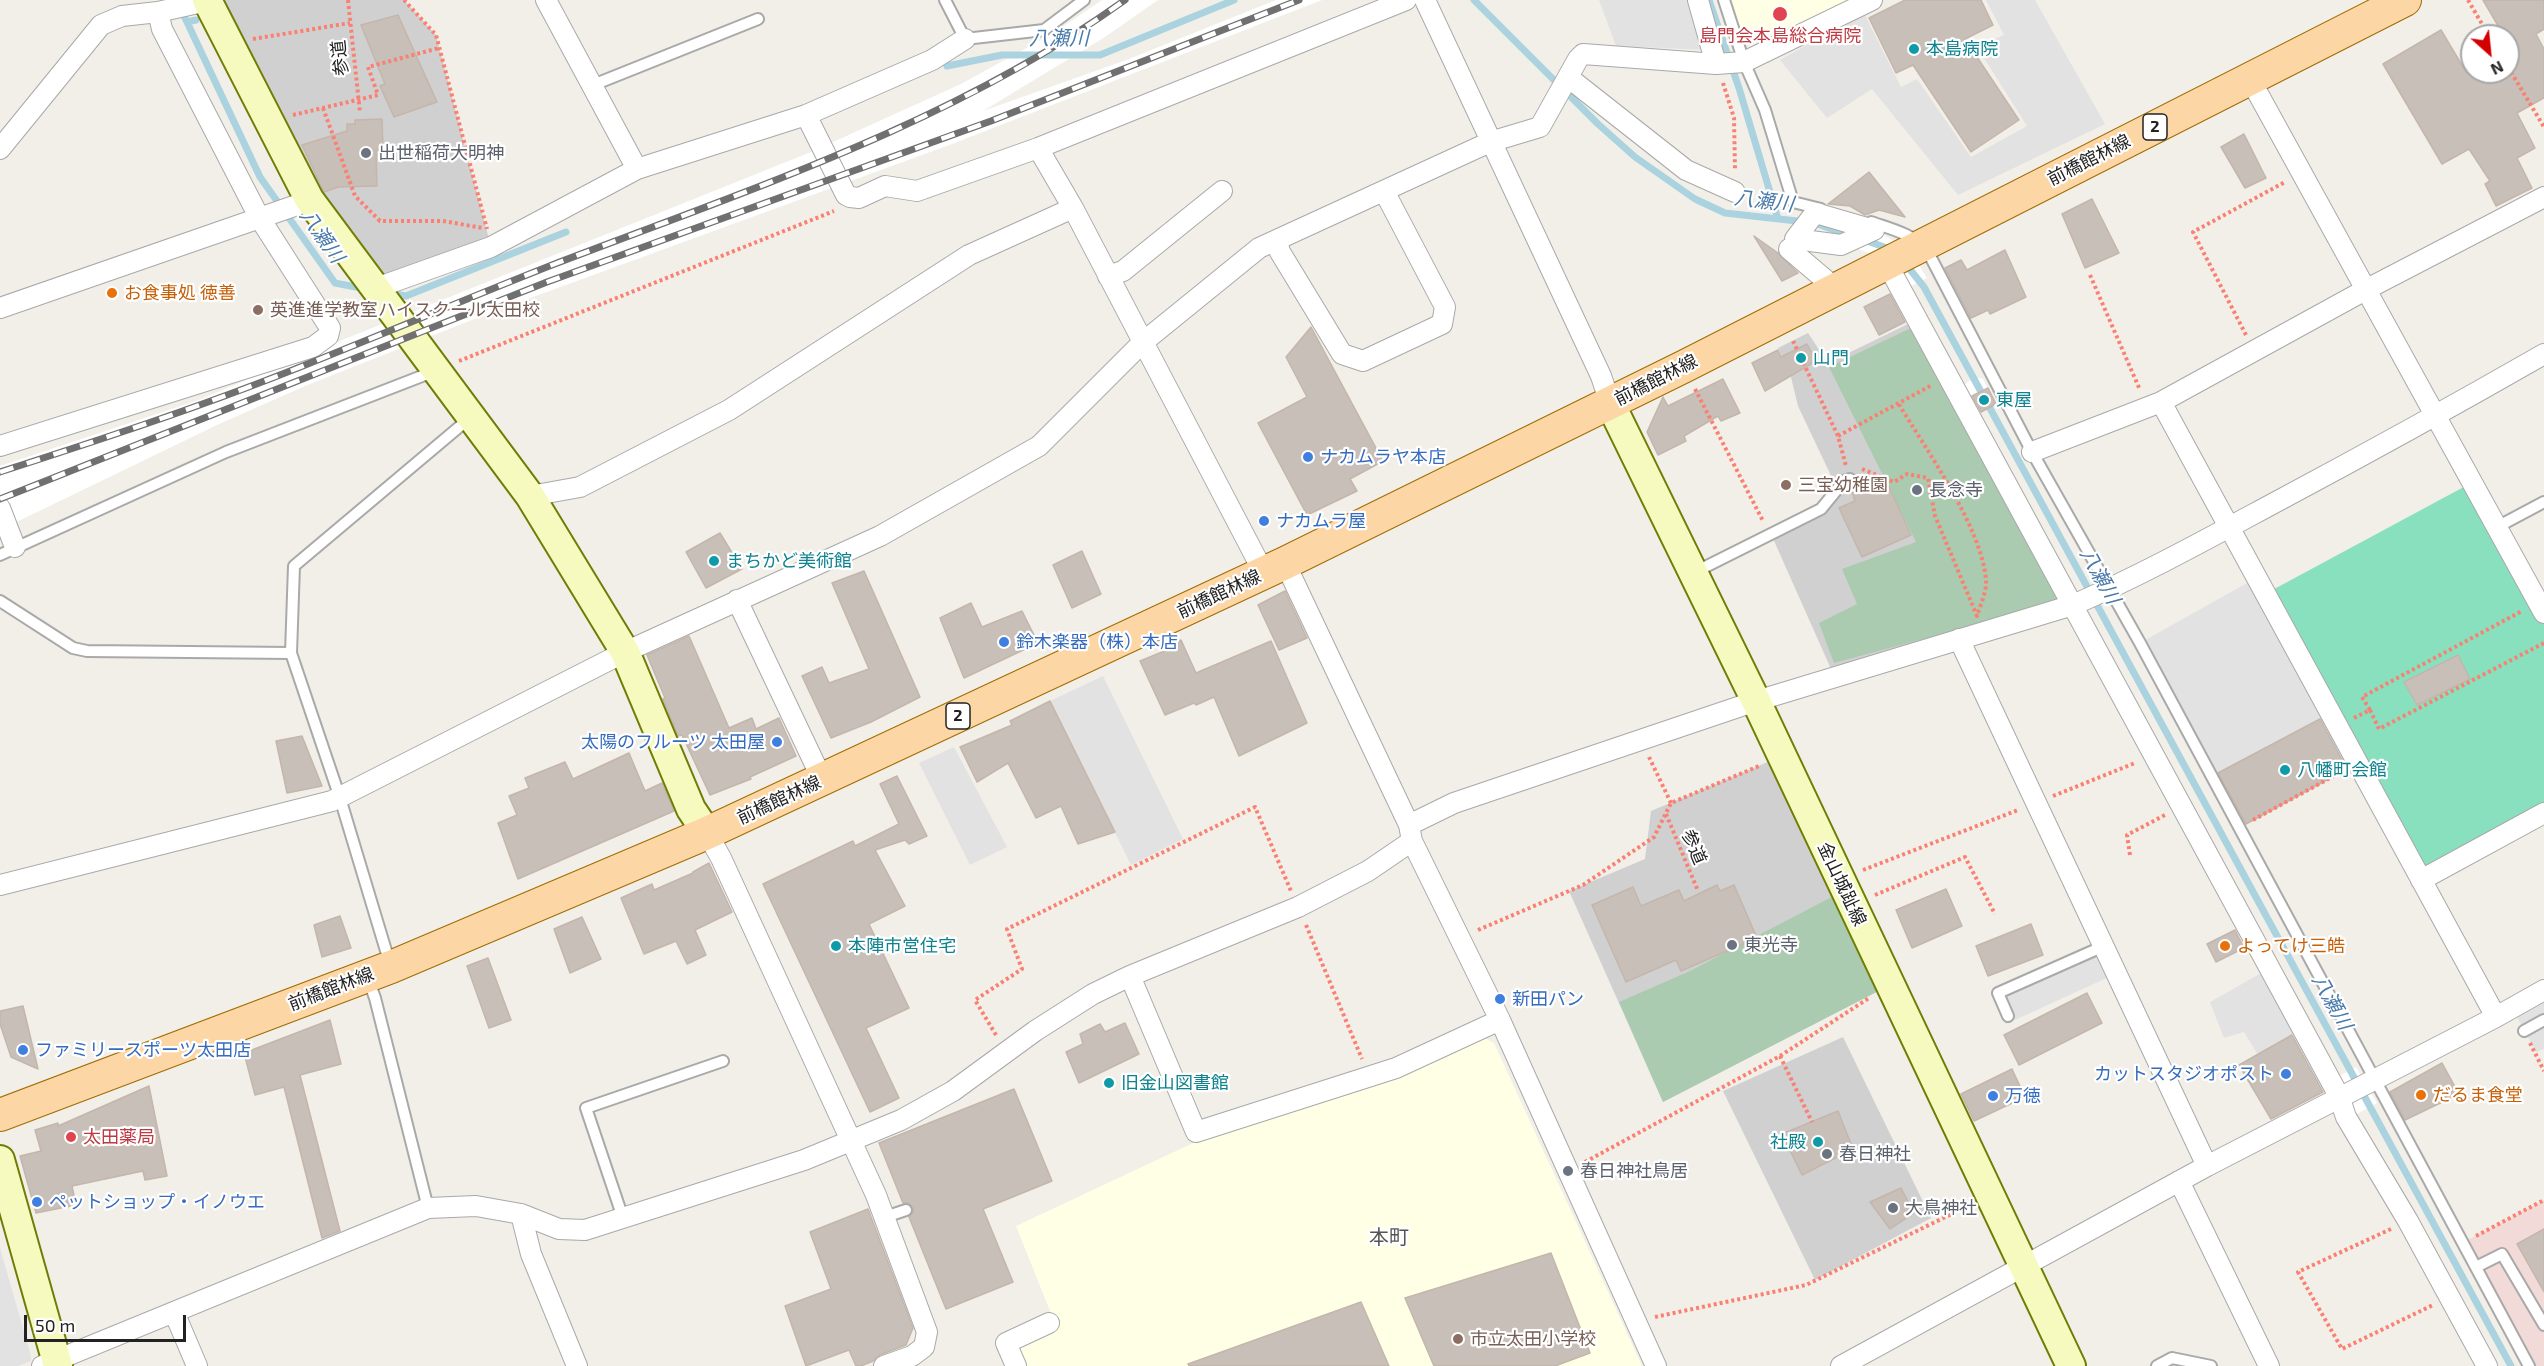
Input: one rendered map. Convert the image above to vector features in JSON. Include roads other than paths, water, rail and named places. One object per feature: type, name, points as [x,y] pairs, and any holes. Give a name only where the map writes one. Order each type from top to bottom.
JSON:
[{"type":"main road","name":"前橋館林線","points":[[0,1115],[379,971],[707,833],[1275,568],[1683,367],[1834,288],[2405,0]]},
{"type":"main road","points":[[205,1],[268,120],[303,202],[337,239],[376,288],[447,366],[471,417],[530,496],[625,652],[691,809],[707,833]]},
{"type":"main road","name":"金山城趾線","points":[[1610,403],[1756,701],[2071,1366]]},
{"type":"main road","points":[[0,1160],[52,1364]]},
{"type":"street","points":[[546,0],[637,169]]},
{"type":"street","points":[[806,115],[846,195],[859,198],[885,186],[917,191],[1038,148],[1406,0]]},
{"type":"street","points":[[1425,0],[1601,376],[1610,403]]},
{"type":"street","points":[[1698,0],[1716,64]]},
{"type":"street","points":[[0,885],[340,798],[625,652],[880,536],[1039,446],[1142,343],[1259,248],[1490,142],[1531,129],[1569,78],[1583,54],[1716,64],[1741,62],[1872,0]]},
{"type":"street","points":[[0,148],[101,25],[122,16],[161,11],[205,1]]},
{"type":"street","points":[[0,446],[322,342],[328,336],[330,328],[263,216],[162,29],[161,11]]},
{"type":"street","points":[[376,288],[637,169],[806,115],[932,60],[965,39]]},
{"type":"street","points":[[1569,78],[1686,170],[1735,192]]},
{"type":"street","points":[[2250,79],[2541,608]]},
{"type":"street","points":[[1038,148],[1073,208],[1142,343],[1275,568],[1411,833],[1500,1020],[1656,1366]]},
{"type":"street","points":[[1108,276],[1123,271],[1222,191]]},
{"type":"street","points":[[1277,240],[1280,252],[1342,354],[1363,361],[1442,324],[1445,307],[1384,191]]},
{"type":"street","points":[[2031,452],[2154,405],[2367,289],[2544,197]]},
{"type":"street","points":[[0,308],[303,202]]},
{"type":"street","points":[[530,496],[580,487],[729,410],[969,255],[1073,208]]},
{"type":"street","points":[[1789,249],[1834,288]]},
{"type":"street","points":[[1901,255],[1948,376],[2340,1096],[2346,1116],[2408,1221],[2487,1366]]},
{"type":"street","points":[[52,1364],[428,1208],[476,1206],[521,1215],[559,1229],[585,1230],[804,1160],[901,1120],[953,1091],[1093,994],[1130,976],[1298,908],[1368,871],[1411,833],[1454,802],[1756,701],[2073,605],[2110,589],[2229,527],[2437,416],[2544,354]]},
{"type":"street","points":[[2154,405],[2229,527],[2496,1017]]},
{"type":"street","points":[[0,508],[7,551]]},
{"type":"street","points":[[737,600],[822,779]]},
{"type":"street","points":[[1959,639],[2038,802],[2207,1166]]},
{"type":"street","points":[[2421,880],[2544,813]]},
{"type":"street","points":[[707,833],[721,858],[851,1139],[885,1217],[927,1332],[924,1347],[912,1356],[884,1366]]},
{"type":"street","points":[[1130,976],[1196,1132],[1396,1068],[1500,1020]]},
{"type":"street","points":[[1841,1366],[2207,1166],[2544,990]]},
{"type":"street","points":[[2179,1181],[2269,1366]]},
{"type":"street","points":[[521,1215],[531,1254],[577,1366]]},
{"type":"street","points":[[174,1312],[197,1366]]},
{"type":"street","points":[[1016,1366],[1006,1343],[1049,1323]]},
{"type":"lane","points":[[945,0],[965,39],[1044,30],[1084,0]]},
{"type":"lane","points":[[1724,0],[1741,62],[1765,110],[1793,202],[1861,218],[1904,233],[1901,255],[1928,252],[2031,452],[2110,589],[2529,1366]]},
{"type":"lane","points":[[592,85],[758,19]]},
{"type":"lane","points":[[7,551],[226,452],[447,366]]},
{"type":"lane","points":[[428,1208],[375,998],[381,942],[340,798],[291,653],[294,566],[471,417]]},
{"type":"lane","points":[[1693,573],[1821,509],[1844,481],[1850,479]]},
{"type":"lane","points":[[2497,527],[2544,501]]},
{"type":"lane","points":[[0,601],[73,648],[87,651],[291,653]]},
{"type":"lane","points":[[2008,1016],[1998,993],[2104,946]]},
{"type":"lane","points":[[2524,1031],[2544,1020]]},
{"type":"lane","points":[[623,1218],[586,1108],[723,1061]]},
{"type":"lane","points":[[885,1217],[906,1210]]},
{"type":"lane","points":[[2476,1267],[2502,1254],[2544,1325]]},
{"type":"lane","points":[[2157,1366],[2172,1358],[2211,1366]]},
{"type":"waterway","name":"八瀬川","points":[[947,66],[1002,55],[1100,55],[1234,0]]},
{"type":"waterway","name":"八瀬川","points":[[1474,0],[1598,124],[1635,157],[1695,199],[1725,213],[1815,223],[1850,236]]},
{"type":"waterway","points":[[1709,0],[1739,88],[1778,219]]},
{"type":"waterway","name":"八瀬川","points":[[180,8],[187,22],[196,20]]},
{"type":"waterway","name":"八瀬川","points":[[187,22],[260,177],[335,283],[366,289]]},
{"type":"waterway","name":"八瀬川","points":[[389,293],[406,296],[566,232]]},
{"type":"waterway","name":"八瀬川","points":[[1864,240],[1893,250]]},
{"type":"waterway","name":"八瀬川","points":[[1904,262],[1924,287],[2511,1366]]},
{"type":"railway","points":[[0,472],[250,387],[552,265],[774,181],[848,150],[991,83],[1059,44],[1125,0]]},
{"type":"railway","points":[[0,499],[547,282],[991,121],[1299,0]]},
{"type":"place","name":"島門会本島総合病院","points":[[1780,14]]},
{"type":"place","name":"本島病院","points":[[1914,49]]},
{"type":"place","name":"出世稲荷大明神","points":[[366,153]]},
{"type":"place","name":"お食事処 徳善","points":[[112,293]]},
{"type":"place","name":"英進進学教室ハイスクール太田校","points":[[258,310]]},
{"type":"place","name":"山門","points":[[1801,358]]},
{"type":"place","name":"東屋","points":[[1984,400]]},
{"type":"place","name":"ナカムラヤ本店","points":[[1308,457]]},
{"type":"place","name":"三宝幼稚園","points":[[1786,485]]},
{"type":"place","name":"長念寺","points":[[1917,490]]},
{"type":"place","name":"ナカムラ屋","points":[[1264,521]]},
{"type":"place","name":"まちかど美術館","points":[[714,561]]},
{"type":"place","name":"鈴木楽器（株）本店","points":[[1004,642]]},
{"type":"place","name":"太陽のフルーツ 太田屋","points":[[777,742]]},
{"type":"place","name":"八幡町会館","points":[[2285,770]]},
{"type":"place","name":"東光寺","points":[[1732,945]]},
{"type":"place","name":"本陣市営住宅","points":[[836,946]]},
{"type":"place","name":"よってけ三皓","points":[[2225,946]]},
{"type":"place","name":"新田パン","points":[[1500,999]]},
{"type":"place","name":"ファミリースポーツ太田店","points":[[23,1050]]},
{"type":"place","name":"カットスタジオポスト","points":[[2286,1074]]},
{"type":"place","name":"旧金山図書館","points":[[1109,1083]]},
{"type":"place","name":"だるま食堂","points":[[2421,1095]]},
{"type":"place","name":"万徳","points":[[1993,1096]]},
{"type":"place","name":"太田薬局","points":[[71,1137]]},
{"type":"place","name":"社殿","points":[[1818,1142]]},
{"type":"place","name":"春日神社","points":[[1827,1154]]},
{"type":"place","name":"春日神社鳥居","points":[[1568,1171]]},
{"type":"place","name":"ペットショップ・イノウエ","points":[[37,1202]]},
{"type":"place","name":"大鳥神社","points":[[1893,1208]]},
{"type":"place","name":"市立太田小学校","points":[[1458,1339]]},
{"type":"district","name":"本町","points":[[1389,1237]]}]
